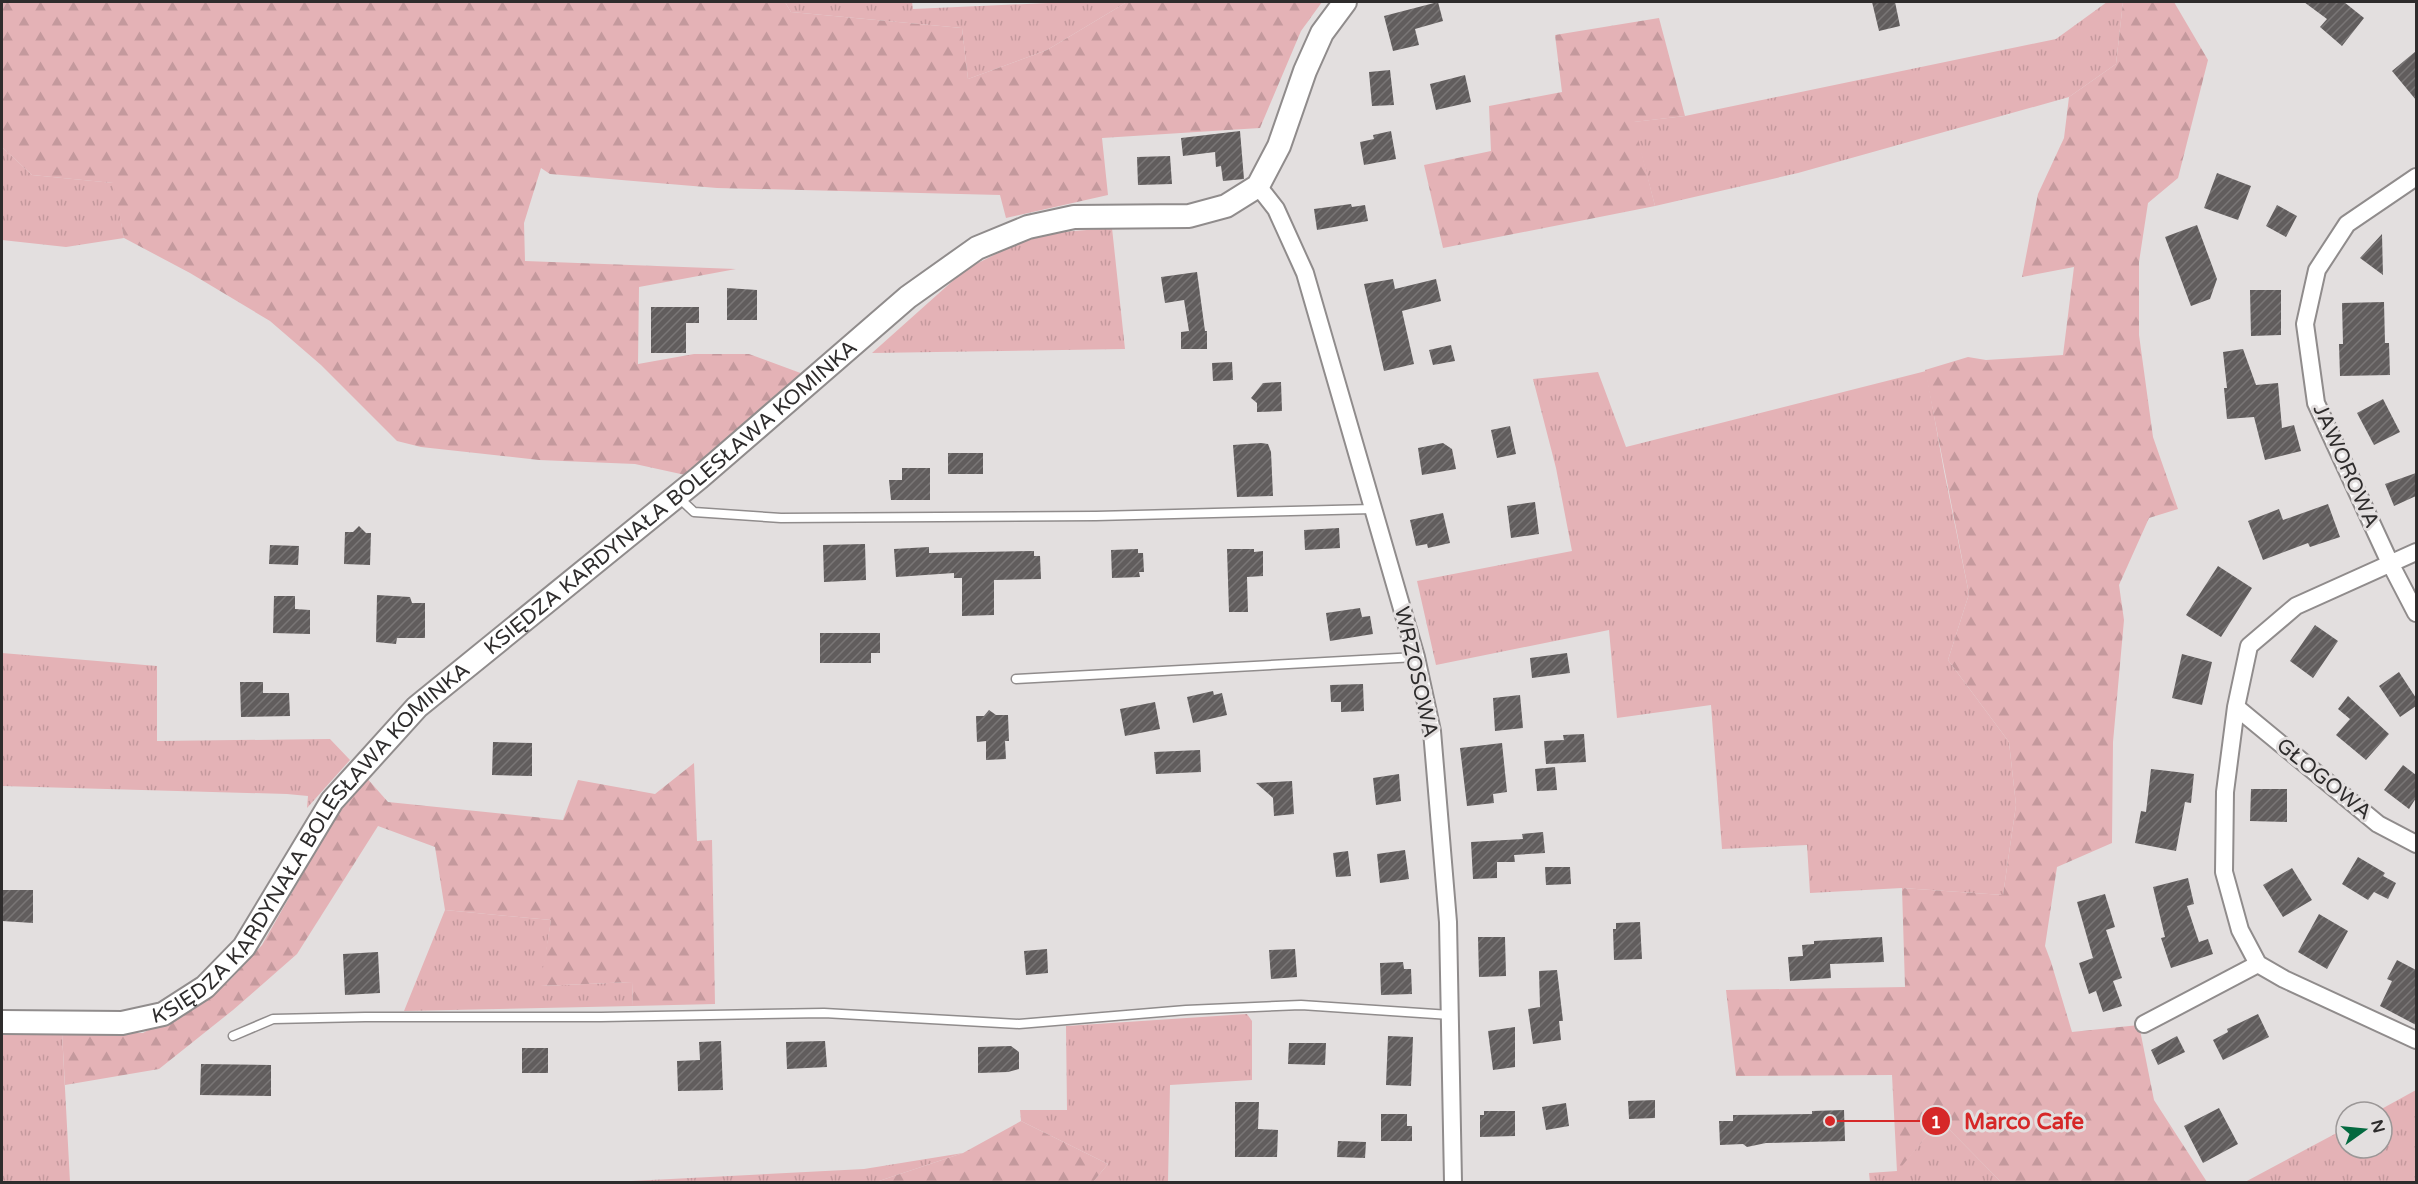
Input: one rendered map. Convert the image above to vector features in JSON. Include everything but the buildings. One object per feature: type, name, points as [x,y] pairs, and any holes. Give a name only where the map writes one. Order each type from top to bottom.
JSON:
[{"type":"street","points":[[1258,186],[1279,146],[1305,71],[1322,33],[1345,2]]},
{"type":"street","name":"JAWOROWA","points":[[2416,177],[2347,224],[2317,270],[2305,324],[2316,403],[2390,563],[2416,613]]},
{"type":"street","name":"KSIĘDZA KARDYNAŁA BOLESŁAWA KOMINKA","points":[[2,1022],[122,1023],[163,1014],[205,987],[244,947],[332,801],[417,707],[677,496],[908,297],[976,248],[1028,227],[1074,217],[1189,216],[1226,206],[1258,186]]},
{"type":"street","name":"WRZOSOWA","points":[[1258,186],[1276,209],[1305,273],[1416,657],[1432,731],[1448,922],[1453,1182]]},
{"type":"street","points":[[2416,552],[2296,606],[2249,646],[2236,707],[2225,792],[2224,872],[2240,930],[2258,964],[2284,979],[2416,1040]]},
{"type":"street","name":"GŁOGOWA","points":[[2236,707],[2378,824],[2416,844]]},
{"type":"street","points":[[2144,1023],[2258,964]]},
{"type":"lane","points":[[677,496],[694,512],[781,518],[1096,516],[1373,509]]},
{"type":"lane","points":[[1016,679],[1416,657]]},
{"type":"lane","points":[[232,1036],[273,1019],[365,1017],[600,1017],[824,1013],[1019,1024],[1186,1010],[1301,1005],[1450,1015]]},
{"type":"green space","points":[[2,2],[785,2],[791,12],[962,28],[968,79],[1047,50],[1127,2],[1322,2],[1301,31],[1260,128],[1102,138],[1108,195],[1006,218],[1000,195],[717,188],[550,174],[541,168],[524,223],[525,261],[736,269],[639,287],[638,364],[694,354],[749,354],[814,378],[699,478],[635,464],[539,460],[421,447],[397,441],[321,365],[270,321],[190,273],[124,238],[113,183],[32,175],[2,147]]},
{"type":"green space","points":[[785,2],[912,2],[913,9],[1069,2],[1127,2],[1047,50],[968,79],[962,28],[791,12]]},
{"type":"green space","points":[[2107,2],[2123,2],[2116,64],[2069,97],[1798,173],[1655,206],[1633,122],[1685,116],[2056,39]]},
{"type":"green space","points":[[2123,2],[2174,2],[2208,60],[2178,178],[2148,203],[2139,262],[2139,335],[2153,437],[2178,509],[2149,518],[2119,585],[2124,620],[2113,742],[2112,843],[2057,867],[2045,946],[2072,1032],[2139,1025],[2154,1100],[2207,1182],[2001,1182],[1940,1120],[1897,1172],[1892,1075],[1736,1076],[1726,990],[1905,987],[1902,888],[2003,895],[2016,805],[2009,742],[1948,660],[1969,594],[1925,370],[1968,357],[1986,360],[2063,355],[2074,267],[2022,277],[2038,194],[2064,138],[2069,97],[2116,64]]},
{"type":"green space","points":[[1659,18],[1685,116],[1634,122],[1655,206],[1443,248],[1424,165],[1491,151],[1489,106],[1562,92],[1555,35]]},
{"type":"green space","points":[[2,147],[32,175],[114,183],[124,238],[66,247],[2,240]]},
{"type":"green space","points":[[1112,228],[1125,349],[872,353],[966,269],[1036,234]]},
{"type":"green space","points":[[1926,371],[1969,594],[1948,660],[2009,742],[2016,805],[2003,895],[1902,888],[1810,893],[1807,845],[1722,849],[1711,705],[1617,718],[1609,630],[1436,665],[1417,581],[1572,551],[1556,468],[1533,379],[1598,372],[1626,447]]},
{"type":"green space","points":[[2,653],[157,666],[157,741],[330,739],[350,760],[307,808],[308,796],[287,794],[2,786]]},
{"type":"green space","points":[[694,763],[697,841],[712,840],[715,1004],[633,1006],[632,982],[540,986],[551,920],[445,910],[435,847],[378,826],[297,954],[233,1010],[159,1069],[65,1085],[62,1033],[143,1033],[206,998],[231,979],[262,945],[298,882],[332,815],[365,776],[388,802],[563,820],[578,780],[655,794]]},
{"type":"green space","points":[[445,910],[551,920],[541,986],[632,982],[633,1006],[404,1011]]},
{"type":"green space","points":[[1247,1014],[1252,1021],[1252,1080],[1170,1085],[1168,1182],[1093,1182],[1108,1164],[1021,1121],[1020,1110],[1067,1110],[1066,1026]]},
{"type":"green space","points":[[2,1031],[62,1033],[70,1182],[2,1182]]},
{"type":"green space","points":[[2416,1090],[2416,1182],[2245,1182],[2334,1134],[2334,1160],[2394,1160],[2394,1102]]},
{"type":"green space","points":[[1940,1120],[2001,1182],[1870,1182],[1869,1173],[1897,1171]]},
{"type":"green space","points":[[1021,1121],[1108,1164],[1093,1182],[876,1182],[963,1153]]},
{"type":"green space","points":[[963,1153],[876,1182],[612,1182],[864,1169]]},
{"type":"place","name":"Marco Cafe","points":[[1830,1121]]}]
